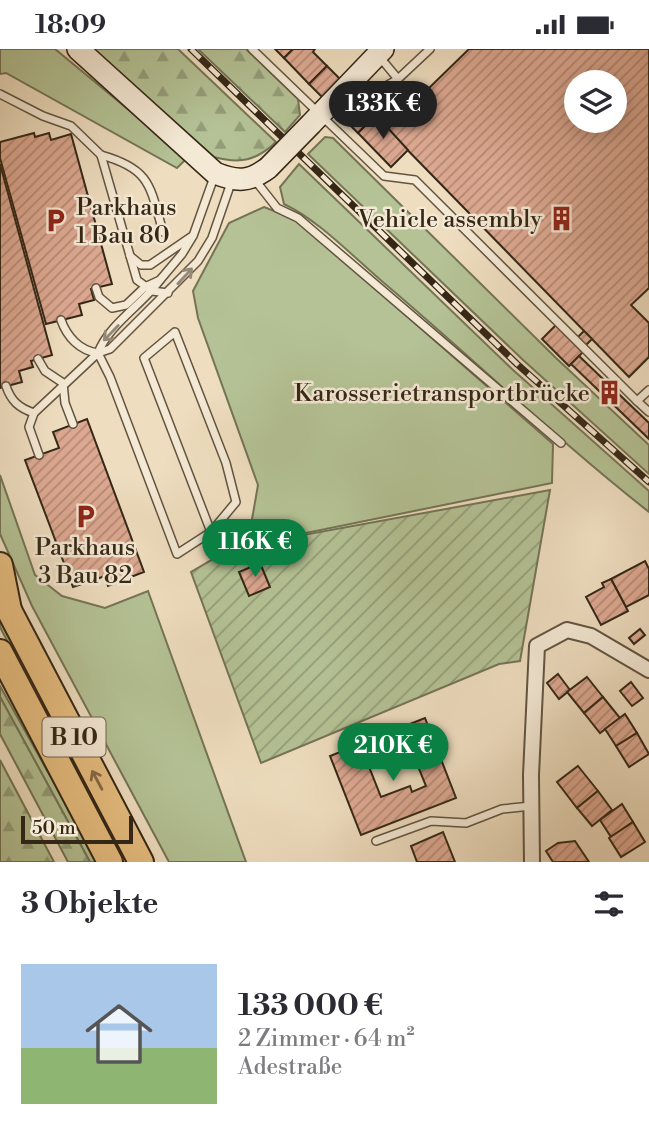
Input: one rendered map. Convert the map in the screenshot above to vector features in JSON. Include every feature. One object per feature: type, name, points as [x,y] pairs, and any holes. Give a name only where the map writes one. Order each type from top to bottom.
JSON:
[{"type":"highway","points":[[0,565],[4,602]]},
{"type":"highway","name":"B 10","points":[[4,602],[141,862]]},
{"type":"highway","name":"B 10","points":[[0,652],[110,862]]},
{"type":"main road","points":[[78,49],[224,176],[261,173],[380,52]]},
{"type":"street","points":[[532,862],[531,806],[537,646],[567,631],[591,636],[649,670]]},
{"type":"lane","points":[[252,49],[316,119],[384,176],[415,180],[649,412]]},
{"type":"lane","points":[[338,96],[367,97],[398,79],[430,49]]},
{"type":"lane","points":[[380,52],[398,79]]},
{"type":"lane","points":[[0,95],[71,126],[101,155],[125,162],[141,172],[149,182],[163,232]]},
{"type":"lane","points":[[101,155],[137,280],[149,289],[168,293]]},
{"type":"lane","points":[[261,173],[277,208],[298,218],[561,443]]},
{"type":"lane","points":[[96,288],[99,297],[112,308],[126,305],[160,280],[193,236],[224,176]]},
{"type":"lane","points":[[39,455],[29,427],[34,413],[98,353],[110,349],[198,261],[212,238],[224,176]]},
{"type":"lane","points":[[129,255],[141,265],[150,265],[193,236]]},
{"type":"lane","points":[[149,289],[103,341],[98,353],[110,377],[177,554],[211,532],[236,502],[226,463],[175,331],[144,358],[211,532]]},
{"type":"lane","points":[[61,320],[72,339],[85,352],[98,353]]},
{"type":"lane","points":[[38,359],[45,371],[63,383]]},
{"type":"lane","points":[[63,383],[65,403],[73,424]]},
{"type":"lane","points":[[6,386],[9,397],[20,408],[34,413]]},
{"type":"lane","points":[[638,401],[649,390]]},
{"type":"lane","points":[[376,841],[431,821],[466,823],[502,809],[531,806]]},
{"type":"green space","points":[[0,49],[55,49],[187,158],[177,168],[6,73],[0,74]]},
{"type":"green space","points":[[93,49],[178,49],[276,142],[262,153],[247,159],[214,157]]},
{"type":"green space","points":[[198,49],[246,49],[298,99],[300,115],[285,132]]},
{"type":"green space","points":[[325,137],[333,138],[556,358],[649,445],[649,474],[522,359],[308,154]]},
{"type":"green space","points":[[299,164],[512,369],[649,491],[649,512],[548,428],[336,240],[298,211],[284,204],[280,187]]},
{"type":"green space","points":[[264,207],[297,220],[553,444],[552,483],[232,548],[251,525],[258,485],[198,318],[193,291],[229,223]]},
{"type":"green space","points":[[0,475],[35,575],[62,596],[105,608],[148,591],[246,862],[169,862],[32,606],[0,534]]},
{"type":"green space","points":[[550,490],[520,661],[499,664],[261,763],[191,572],[232,548]]},
{"type":"green space","points":[[0,616],[128,862],[122,862],[0,627]]},
{"type":"green space","points":[[0,686],[98,862],[90,862],[0,697]]},
{"type":"green space","points":[[0,697],[90,862],[68,862],[0,734]]},
{"type":"green space","points":[[0,760],[54,862],[0,862]]},
{"type":"building","points":[[275,49],[293,49],[284,58]]},
{"type":"building","points":[[293,49],[315,49],[313,52],[327,66],[309,84],[284,58]]},
{"type":"building","name":"Vehicle assembly","points":[[469,49],[649,49],[649,288],[631,305],[649,323],[649,357],[629,377],[387,129]]},
{"type":"building","points":[[327,66],[376,115],[358,133],[309,84]]},
{"type":"building","points":[[376,115],[408,150],[391,167],[358,133]]},
{"type":"building","name":"Parkhaus 1 Bau 80","points":[[34,133],[35,137],[49,133],[51,140],[71,134],[112,284],[91,289],[94,300],[79,304],[82,315],[46,324],[0,158],[0,142]]},
{"type":"building","points":[[0,164],[52,355],[31,361],[33,367],[19,371],[22,382],[0,388]]},
{"type":"building","points":[[556,325],[583,352],[569,366],[542,339]]},
{"type":"building","name":"Karosserietransportbrücke","points":[[584,331],[592,339],[581,350],[573,342]]},
{"type":"building","name":"Karosserietransportbrücke","points":[[579,356],[649,423],[649,439],[571,364]]},
{"type":"building","name":"Parkhaus 3 Bau 82","points":[[87,419],[144,572],[108,586],[105,576],[73,587],[25,460],[59,448],[53,432]]},
{"type":"building","points":[[645,561],[649,569],[649,595],[626,607],[611,579]]},
{"type":"building","points":[[260,563],[270,587],[249,596],[239,572]]},
{"type":"building","points":[[611,579],[628,611],[601,625],[586,597],[604,587],[602,583]]},
{"type":"building","points":[[640,629],[645,635],[634,644],[629,638]]},
{"type":"building","points":[[558,674],[570,690],[559,699],[547,683]]},
{"type":"building","points":[[587,677],[603,697],[584,713],[567,692]]},
{"type":"building","points":[[631,682],[643,698],[632,706],[620,691]]},
{"type":"building","points":[[603,697],[620,718],[600,733],[584,713]]},
{"type":"building","points":[[625,714],[637,733],[616,746],[605,729]]},
{"type":"building","points":[[425,718],[456,798],[361,835],[330,756],[360,744],[381,797],[410,786],[412,792],[426,786],[402,727]]},
{"type":"building","points":[[637,733],[649,754],[629,767],[616,746]]},
{"type":"building","points":[[578,766],[598,791],[577,808],[557,782]]},
{"type":"building","points":[[598,791],[612,810],[592,826],[577,808]]},
{"type":"building","points":[[622,804],[633,822],[611,837],[600,820]]},
{"type":"building","points":[[633,822],[645,842],[621,857],[609,838]]},
{"type":"building","points":[[443,832],[455,862],[417,862],[411,846]]},
{"type":"building","points":[[575,841],[589,862],[553,862],[546,851],[558,843]]},
{"type":"railway","points":[[191,49],[517,364],[649,482]]},
{"type":"place","name":"Vehicle assembly","points":[[562,219]]},
{"type":"place","name":"Parkhaus 1 Bau 80","points":[[56,221]]},
{"type":"place","name":"Karosserietransportbrücke","points":[[610,393]]},
{"type":"place","name":"Parkhaus 3 Bau 82","points":[[85,516]]}]
